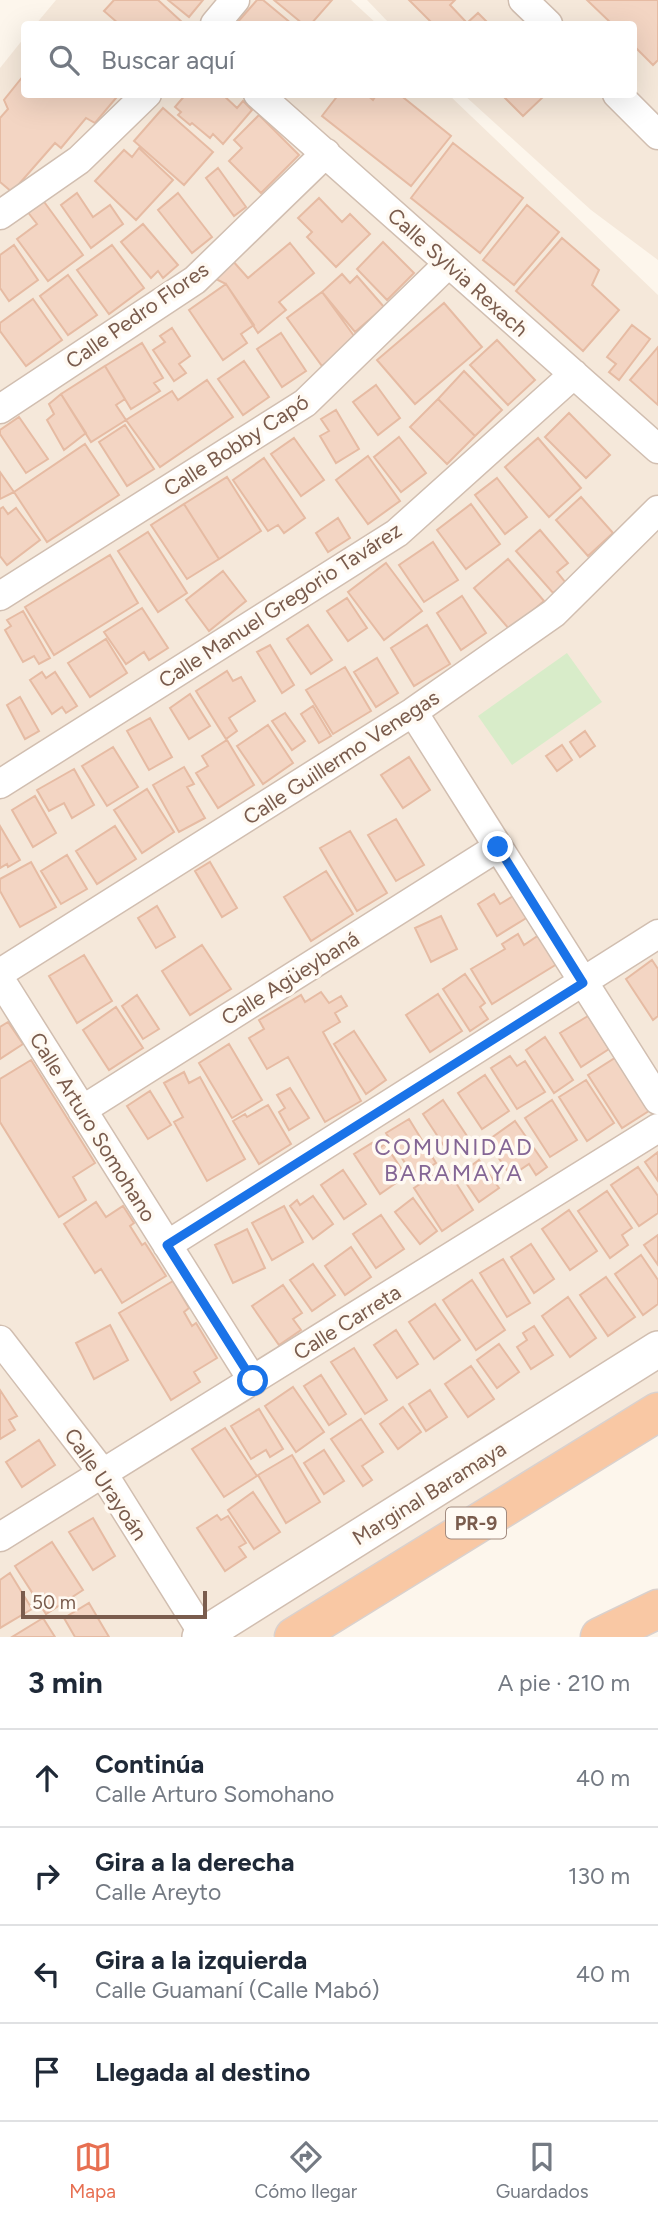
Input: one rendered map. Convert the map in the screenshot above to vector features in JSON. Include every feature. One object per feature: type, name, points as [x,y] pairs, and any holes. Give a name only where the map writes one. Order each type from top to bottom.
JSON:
[{"type":"highway","name":"PR-9","points":[[294,1637],[658,1412]]},
{"type":"highway","points":[[600,1637],[658,1609]]},
{"type":"street","points":[[218,21],[235,0]]},
{"type":"street","points":[[523,0],[545,21]]},
{"type":"street","points":[[0,215],[79,160],[143,98]]},
{"type":"street","name":"Calle Sylvia Rexach","points":[[263,98],[658,449]]},
{"type":"street","points":[[621,98],[658,135]]},
{"type":"street","name":"Calle Pedro Flores","points":[[2,403],[195,280],[326,153]]},
{"type":"street","name":"Calle Bobby Capó","points":[[0,596],[305,402],[449,264]]},
{"type":"street","name":"Calle Manuel Gregorio Tavárez","points":[[0,784],[397,533],[574,374]]},
{"type":"street","name":"Calle Guillermo Venegas","points":[[0,973],[413,712],[554,613],[658,510]]},
{"type":"street","points":[[413,712],[658,1100]]},
{"type":"street","name":"Calle Agüeybaná","points":[[82,1110],[498,847]]},
{"type":"street","points":[[167,1245],[658,934]]},
{"type":"street","name":"Calle Arturo Somohano","points":[[0,979],[253,1381]]},
{"type":"street","name":"Calle Carreta","points":[[0,1537],[658,1128]]},
{"type":"street","name":"Calle Urayoán","points":[[0,1340],[102,1472],[202,1636]]},
{"type":"street","name":"Marginal Baramaya","points":[[202,1636],[658,1349]]},
{"type":"shaded area","points":[[56,0],[351,0],[374,21],[38,21]]},
{"type":"shaded area","points":[[367,0],[658,0],[658,260],[591,210],[467,98],[637,98],[637,21],[387,21]]},
{"type":"shaded area","points":[[21,42],[21,98],[452,98],[658,295],[658,1396],[272,1637],[0,1637],[0,68]]},
{"type":"green space","points":[[567,653],[602,702],[512,765],[478,716]]},
{"type":"building","points":[[114,0],[158,0],[181,21],[116,21],[104,11]]},
{"type":"building","points":[[168,0],[203,0],[189,17]]},
{"type":"building","points":[[257,0],[263,0],[288,21],[239,21]]},
{"type":"building","points":[[274,0],[332,0],[314,21],[299,21]]},
{"type":"building","points":[[409,0],[455,0],[450,5],[465,21],[430,21]]},
{"type":"building","points":[[587,0],[658,0],[658,60],[653,65],[637,49],[637,21],[609,21]]},
{"type":"building","points":[[478,13],[486,21],[469,21]]},
{"type":"building","points":[[21,79],[21,98],[116,98],[95,123],[86,118],[61,148],[55,143],[12,192],[0,182],[0,118],[8,109],[4,100]]},
{"type":"building","points":[[183,98],[226,98],[237,108],[243,101],[252,110],[223,144],[213,134],[210,138],[192,123],[190,125],[178,115],[181,112],[175,107]]},
{"type":"building","points":[[336,98],[404,98],[451,136],[411,186],[322,116]]},
{"type":"building","points":[[505,98],[542,98],[523,116]]},
{"type":"building","points":[[163,108],[213,152],[184,185],[134,141]]},
{"type":"building","points":[[259,115],[299,155],[261,193],[229,161],[242,148],[234,140]]},
{"type":"building","points":[[453,143],[523,198],[480,253],[411,198]]},
{"type":"building","points":[[139,148],[173,180],[136,220],[95,181],[124,150],[132,157]]},
{"type":"building","points":[[218,168],[246,207],[234,216],[206,178]]},
{"type":"building","points":[[77,193],[93,217],[110,205],[123,224],[91,248],[61,205]]},
{"type":"building","points":[[178,193],[212,237],[192,253],[158,210]]},
{"type":"building","points":[[319,198],[342,222],[350,214],[370,234],[336,267],[307,237],[312,232],[298,218]]},
{"type":"building","points":[[42,199],[83,255],[48,281],[17,239],[37,224],[27,211]]},
{"type":"building","points":[[527,205],[559,232],[514,285],[483,260]]},
{"type":"building","points":[[143,224],[178,265],[163,278],[158,271],[151,278],[121,242]]},
{"type":"building","points":[[562,238],[599,270],[592,285],[619,310],[583,351],[516,291]]},
{"type":"building","points":[[383,242],[414,273],[387,300],[357,269]]},
{"type":"building","points":[[290,243],[314,273],[279,302],[286,310],[258,333],[226,284],[212,277],[232,260],[248,278]]},
{"type":"building","points":[[14,245],[38,280],[9,301],[0,288],[0,255]]},
{"type":"building","points":[[112,245],[144,288],[109,314],[77,270]]},
{"type":"building","points":[[342,274],[350,283],[357,276],[384,307],[355,332],[322,292]]},
{"type":"building","points":[[68,275],[97,315],[68,335],[40,296]]},
{"type":"building","points":[[226,284],[254,325],[241,334],[247,343],[223,360],[189,310]]},
{"type":"building","points":[[322,292],[357,340],[322,366],[287,318]]},
{"type":"building","points":[[33,299],[62,340],[26,366],[0,331],[0,323]]},
{"type":"building","points":[[444,303],[482,347],[415,404],[377,360]]},
{"type":"building","points":[[632,325],[650,339],[619,380],[609,372],[616,364],[607,357]]},
{"type":"building","points":[[172,328],[190,356],[179,364],[186,373],[174,381],[153,350],[165,342],[160,336]]},
{"type":"building","points":[[281,333],[306,371],[282,387],[257,349]]},
{"type":"building","points":[[497,340],[535,380],[508,405],[470,365]]},
{"type":"building","points":[[142,343],[163,378],[154,383],[160,391],[131,409],[105,366]]},
{"type":"building","points":[[658,347],[658,405],[630,380]]},
{"type":"building","points":[[244,361],[269,397],[243,415],[218,379]]},
{"type":"building","points":[[105,366],[125,399],[116,405],[126,420],[91,442],[61,394]]},
{"type":"building","points":[[464,371],[502,410],[475,436],[438,399]]},
{"type":"building","points":[[207,380],[233,417],[160,467],[126,420],[172,391],[178,400]]},
{"type":"building","points":[[376,385],[400,418],[378,435],[353,402]]},
{"type":"building","points":[[61,394],[86,433],[64,450],[47,420],[54,414],[49,404]]},
{"type":"building","points":[[438,399],[475,436],[447,464],[410,427]]},
{"type":"building","points":[[336,410],[359,449],[336,463],[320,436],[329,431],[321,419]]},
{"type":"building","points":[[569,413],[610,455],[586,478],[545,437]]},
{"type":"building","points":[[19,417],[48,459],[26,473],[0,434],[0,430]]},
{"type":"building","points":[[125,425],[154,469],[127,486],[99,442]]},
{"type":"building","points":[[399,437],[426,473],[401,492],[374,457]]},
{"type":"building","points":[[294,438],[324,480],[301,496],[271,454]]},
{"type":"building","points":[[538,438],[581,488],[549,517],[505,467]]},
{"type":"building","points":[[85,444],[119,495],[47,542],[14,492]]},
{"type":"building","points":[[368,456],[400,501],[368,524],[336,480]]},
{"type":"building","points":[[264,458],[305,518],[284,533],[278,525],[268,531],[233,480]]},
{"type":"building","points":[[0,472],[14,492],[0,499]]},
{"type":"building","points":[[227,477],[261,531],[219,559],[184,504]]},
{"type":"building","points":[[497,478],[527,517],[505,534],[475,495]]},
{"type":"building","points":[[581,497],[613,533],[588,556],[556,520]]},
{"type":"building","points":[[184,504],[219,559],[187,579],[151,525]]},
{"type":"building","points":[[471,504],[500,544],[466,569],[437,530]]},
{"type":"building","points":[[3,507],[8,514],[16,508],[40,540],[7,565],[0,556],[0,509]]},
{"type":"building","points":[[338,518],[350,538],[328,552],[316,533]]},
{"type":"building","points":[[540,530],[568,563],[557,572],[566,583],[553,593],[516,551]]},
{"type":"building","points":[[148,532],[187,593],[158,612],[118,551]]},
{"type":"building","points":[[433,542],[458,580],[424,602],[399,565]]},
{"type":"building","points":[[110,555],[138,603],[54,655],[25,607]]},
{"type":"building","points":[[508,559],[544,601],[510,630],[474,588]]},
{"type":"building","points":[[386,563],[422,611],[384,640],[348,592]]},
{"type":"building","points":[[223,571],[246,601],[209,631],[186,600]]},
{"type":"building","points":[[462,596],[486,633],[461,650],[437,613]]},
{"type":"building","points":[[347,598],[367,628],[348,641],[327,611]]},
{"type":"building","points":[[142,608],[168,648],[149,660],[144,652],[126,664],[104,632]]},
{"type":"building","points":[[23,611],[50,658],[39,664],[34,656],[23,662],[5,630],[11,626],[7,620]]},
{"type":"building","points":[[308,625],[332,660],[311,674],[287,639]]},
{"type":"building","points":[[427,625],[450,664],[414,686],[391,648]]},
{"type":"building","points":[[106,639],[127,673],[90,697],[68,663]]},
{"type":"building","points":[[270,645],[294,685],[282,693],[257,652]]},
{"type":"building","points":[[377,658],[398,693],[376,707],[354,672]]},
{"type":"building","points":[[345,667],[371,711],[333,734],[306,690]]},
{"type":"building","points":[[227,671],[233,681],[241,677],[255,701],[229,718],[237,731],[226,739],[196,691]]},
{"type":"building","points":[[42,672],[46,678],[55,672],[77,706],[66,713],[62,707],[52,714],[30,680]]},
{"type":"building","points":[[190,694],[210,726],[189,739],[170,708]]},
{"type":"building","points":[[20,697],[39,731],[25,739],[7,705]]},
{"type":"building","points":[[313,706],[331,736],[319,743],[301,714]]},
{"type":"building","points":[[285,713],[305,741],[292,750],[272,721]]},
{"type":"building","points":[[150,718],[172,757],[149,770],[127,731]]},
{"type":"building","points":[[268,725],[293,763],[263,784],[237,746]]},
{"type":"building","points":[[585,731],[595,746],[580,757],[570,742]]},
{"type":"building","points":[[227,740],[254,785],[218,808],[196,773],[208,766],[202,756]]},
{"type":"building","points":[[562,745],[572,760],[557,771],[546,756]]},
{"type":"building","points":[[113,747],[138,787],[107,806],[82,766]]},
{"type":"building","points":[[409,757],[430,790],[403,808],[381,775]]},
{"type":"building","points":[[184,767],[194,784],[187,787],[205,818],[179,832],[153,785]]},
{"type":"building","points":[[74,769],[94,805],[72,818],[64,803],[49,811],[37,790]]},
{"type":"building","points":[[147,789],[174,832],[142,853],[114,810]]},
{"type":"building","points":[[35,796],[56,833],[33,847],[12,810]]},
{"type":"building","points":[[396,819],[424,865],[396,881],[368,835]]},
{"type":"building","points":[[0,826],[20,860],[0,868]]},
{"type":"building","points":[[115,826],[136,859],[97,884],[76,851]]},
{"type":"building","points":[[350,831],[387,893],[357,911],[320,848]]},
{"type":"building","points":[[67,855],[87,889],[61,904],[41,871]]},
{"type":"building","points":[[31,862],[56,907],[20,927],[0,891],[0,879]]},
{"type":"building","points":[[210,862],[237,908],[222,917],[195,871]]},
{"type":"building","points":[[326,871],[353,914],[311,941],[284,897]]},
{"type":"building","points":[[494,894],[500,904],[515,895],[528,917],[497,936],[478,904]]},
{"type":"building","points":[[157,906],[175,937],[156,948],[138,918]]},
{"type":"building","points":[[441,916],[457,949],[431,962],[415,928]]},
{"type":"building","points":[[518,934],[524,945],[539,935],[557,964],[492,1004],[471,969],[505,949],[502,944]]},
{"type":"building","points":[[202,945],[231,989],[190,1015],[162,971]]},
{"type":"building","points":[[84,955],[112,1001],[77,1023],[49,976]]},
{"type":"building","points":[[652,960],[658,969],[658,1016],[653,1020],[626,979]]},
{"type":"building","points":[[465,974],[485,1003],[480,1007],[488,1019],[470,1031],[443,989]]},
{"type":"building","points":[[321,992],[329,1003],[341,996],[347,1006],[335,1013],[340,1022],[323,1032],[361,1101],[325,1122],[288,1057],[267,1069],[249,1038],[264,1029],[259,1020],[301,995],[305,1002]]},
{"type":"building","points":[[438,994],[462,1031],[430,1052],[406,1015]]},
{"type":"building","points":[[137,995],[159,1029],[143,1039],[122,1006]]},
{"type":"building","points":[[116,1007],[143,1048],[109,1070],[83,1030]]},
{"type":"building","points":[[588,1016],[609,1049],[581,1067],[560,1033]]},
{"type":"building","points":[[8,1022],[23,1044],[0,1059],[0,1027]]},
{"type":"building","points":[[354,1031],[386,1080],[366,1094],[334,1044]]},
{"type":"building","points":[[545,1037],[573,1080],[554,1093],[526,1050]]},
{"type":"building","points":[[229,1044],[262,1100],[232,1118],[199,1063]]},
{"type":"building","points":[[510,1056],[517,1066],[525,1061],[545,1092],[517,1109],[491,1068]]},
{"type":"building","points":[[618,1056],[652,1109],[622,1128],[588,1075]]},
{"type":"building","points":[[31,1060],[95,1163],[73,1177],[86,1200],[59,1217],[0,1122],[0,1079]]},
{"type":"building","points":[[184,1072],[189,1083],[200,1077],[245,1159],[207,1181],[174,1122],[183,1117],[164,1083]]},
{"type":"building","points":[[485,1075],[509,1111],[482,1129],[458,1093]]},
{"type":"building","points":[[586,1080],[614,1123],[587,1141],[559,1097]]},
{"type":"building","points":[[290,1088],[309,1118],[289,1130],[279,1112],[285,1108],[277,1095]]},
{"type":"building","points":[[150,1091],[171,1125],[148,1139],[127,1106]]},
{"type":"building","points":[[443,1100],[469,1139],[448,1152],[423,1114]]},
{"type":"building","points":[[552,1100],[577,1140],[550,1157],[525,1118]]},
{"type":"building","points":[[268,1105],[291,1144],[259,1164],[233,1121],[245,1114],[247,1117]]},
{"type":"building","points":[[409,1119],[436,1163],[414,1177],[386,1133]]},
{"type":"building","points":[[515,1121],[547,1167],[536,1175],[529,1164],[511,1176],[487,1141]]},
{"type":"building","points":[[372,1143],[376,1150],[385,1144],[406,1176],[380,1194],[354,1154]]},
{"type":"building","points":[[658,1152],[658,1181],[645,1162]]},
{"type":"building","points":[[479,1160],[499,1188],[479,1202],[460,1174]]},
{"type":"building","points":[[446,1167],[473,1210],[442,1231],[414,1188]]},
{"type":"building","points":[[638,1167],[658,1196],[658,1213],[639,1226],[611,1185]]},
{"type":"building","points":[[343,1170],[366,1204],[344,1219],[321,1185]]},
{"type":"building","points":[[607,1191],[632,1228],[622,1235],[628,1245],[610,1258],[578,1211]]},
{"type":"building","points":[[313,1196],[333,1224],[313,1239],[290,1206],[297,1200],[300,1205]]},
{"type":"building","points":[[413,1198],[437,1231],[420,1244],[395,1212]]},
{"type":"building","points":[[96,1202],[106,1217],[123,1206],[134,1223],[130,1226],[142,1245],[145,1243],[166,1276],[122,1303],[101,1269],[95,1273],[64,1224]]},
{"type":"building","points":[[284,1206],[303,1242],[272,1260],[252,1223]]},
{"type":"building","points":[[569,1210],[597,1251],[570,1270],[542,1229]]},
{"type":"building","points":[[381,1215],[404,1249],[376,1268],[353,1234]]},
{"type":"building","points":[[247,1229],[265,1268],[233,1283],[215,1245]]},
{"type":"building","points":[[658,1235],[658,1265],[644,1245]]},
{"type":"building","points":[[531,1244],[554,1279],[534,1293],[511,1257]]},
{"type":"building","points":[[351,1247],[371,1277],[345,1295],[325,1266]]},
{"type":"building","points":[[641,1255],[658,1280],[658,1304],[643,1315],[615,1274]]},
{"type":"building","points":[[503,1259],[530,1303],[507,1317],[480,1273]]},
{"type":"building","points":[[313,1264],[335,1295],[312,1311],[290,1280]]},
{"type":"building","points":[[606,1277],[635,1317],[608,1336],[580,1295]]},
{"type":"building","points":[[472,1280],[505,1330],[476,1350],[443,1300]]},
{"type":"building","points":[[173,1281],[189,1308],[184,1312],[192,1326],[196,1323],[217,1358],[194,1372],[200,1382],[171,1400],[119,1313]]},
{"type":"building","points":[[283,1285],[302,1313],[293,1319],[301,1330],[279,1345],[252,1306]]},
{"type":"building","points":[[568,1297],[596,1338],[570,1357],[542,1316]]},
{"type":"building","points":[[435,1304],[460,1340],[434,1359],[409,1322]]},
{"type":"building","points":[[110,1325],[128,1360],[94,1379],[76,1343]]},
{"type":"building","points":[[534,1326],[553,1355],[531,1369],[517,1347],[527,1340],[523,1333]]},
{"type":"building","points":[[396,1330],[418,1364],[397,1378],[374,1345]]},
{"type":"building","points":[[499,1344],[519,1372],[497,1388],[477,1360]]},
{"type":"building","points":[[354,1348],[387,1400],[365,1414],[331,1362]]},
{"type":"building","points":[[471,1366],[494,1399],[468,1417],[445,1384]]},
{"type":"building","points":[[321,1375],[346,1414],[329,1425],[304,1386]]},
{"type":"building","points":[[293,1387],[324,1432],[296,1452],[265,1406]]},
{"type":"building","points":[[0,1390],[17,1416],[9,1420],[15,1430],[0,1439]]},
{"type":"building","points":[[430,1390],[447,1417],[426,1431],[409,1404]]},
{"type":"building","points":[[403,1407],[421,1432],[398,1449],[380,1424]]},
{"type":"building","points":[[259,1409],[283,1449],[270,1457],[266,1450],[251,1459],[231,1426]]},
{"type":"building","points":[[361,1419],[383,1452],[362,1466],[372,1480],[363,1486],[331,1439]]},
{"type":"building","points":[[225,1428],[257,1476],[224,1497],[192,1449]]},
{"type":"building","points":[[39,1440],[55,1465],[22,1487],[6,1462]]},
{"type":"building","points":[[324,1450],[344,1481],[324,1494],[304,1463]]},
{"type":"building","points":[[292,1455],[320,1502],[286,1523],[258,1475]]},
{"type":"building","points":[[253,1492],[280,1532],[254,1549],[228,1510]]},
{"type":"building","points":[[217,1515],[221,1520],[228,1516],[246,1543],[239,1547],[246,1557],[225,1571],[197,1528]]},
{"type":"building","points":[[93,1518],[115,1556],[93,1570],[69,1532]]},
{"type":"building","points":[[52,1542],[83,1590],[46,1614],[15,1566]]},
{"type":"building","points":[[10,1573],[32,1609],[0,1628],[0,1580]]},
{"type":"building","points":[[89,1603],[109,1637],[75,1637],[64,1618]]},
{"type":"building","points":[[43,1618],[55,1637],[12,1637]]},
{"type":"district","name":"COMUNIDAD BARAMAYA","points":[[454,1160]]},
{"type":"route","points":[[253,1381],[167,1245],[583,983],[498,847]]}]
